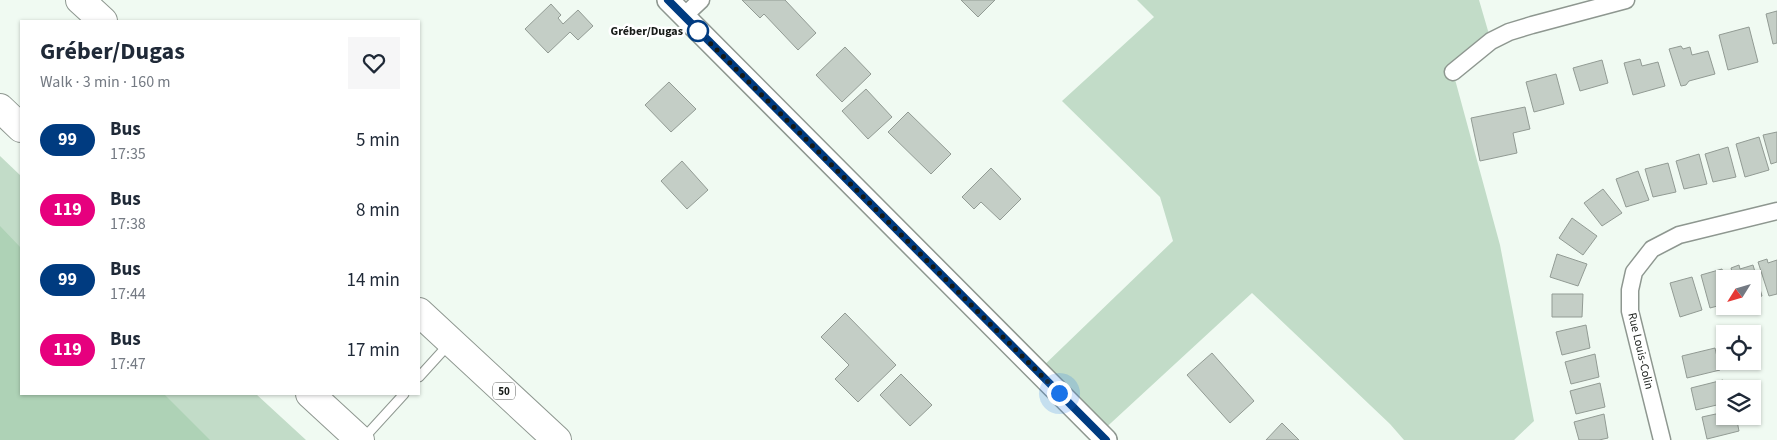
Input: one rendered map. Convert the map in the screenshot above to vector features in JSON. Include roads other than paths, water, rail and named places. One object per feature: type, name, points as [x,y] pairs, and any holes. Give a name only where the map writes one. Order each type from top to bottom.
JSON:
[{"type":"highway","points":[[80,0],[103,20]]},
{"type":"highway","points":[[0,108],[20,127]]},
{"type":"highway","name":"50","points":[[420,313],[557,440]]},
{"type":"highway","points":[[311,395],[361,440]]},
{"type":"street","points":[[668,0],[1106,440]]},
{"type":"street","points":[[684,16],[701,0]]},
{"type":"street","points":[[1453,72],[1491,41],[1509,32],[1626,0]]},
{"type":"street","name":"Rue Louis-Colin","points":[[1662,440],[1630,311],[1630,290],[1634,272],[1652,249],[1679,235],[1777,211]]},
{"type":"lane","points":[[420,376],[451,342]]},
{"type":"lane","points":[[361,440],[403,395]]},
{"type":"place","name":"Gréber/Dugas","points":[[698,31]]}]
